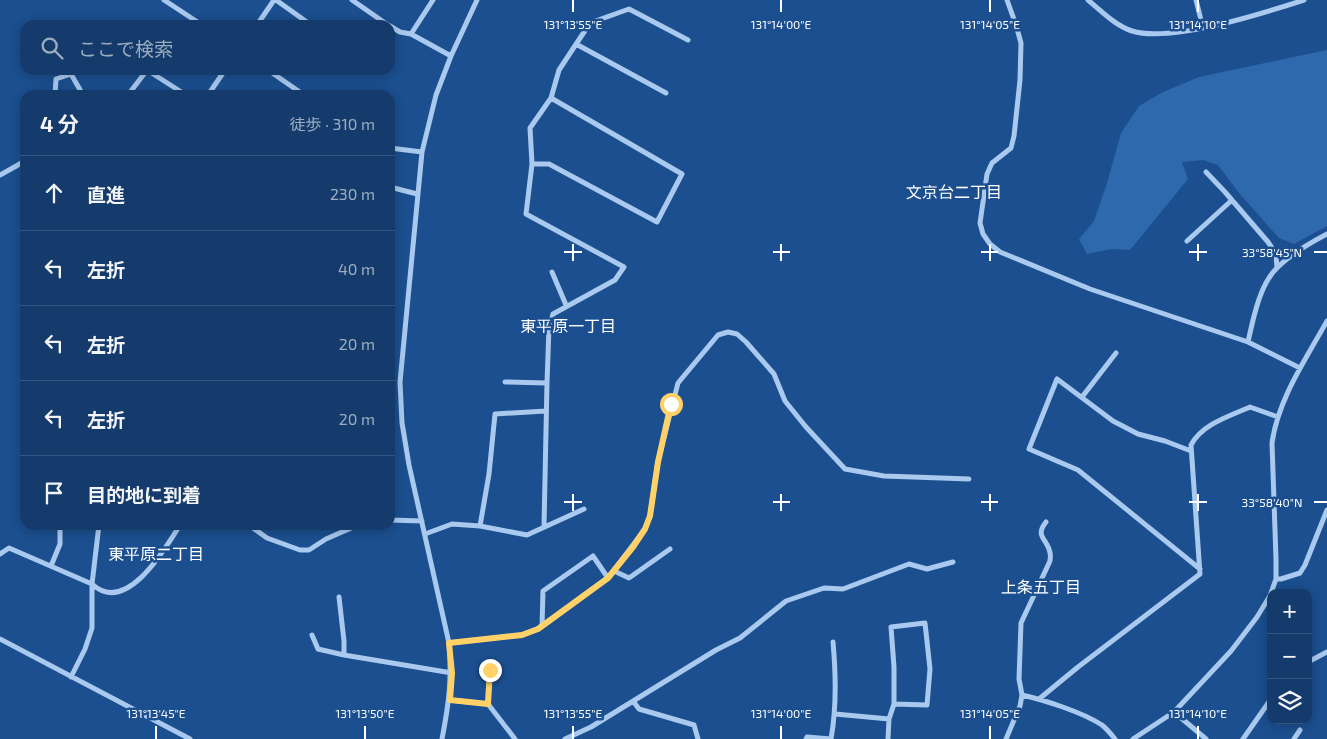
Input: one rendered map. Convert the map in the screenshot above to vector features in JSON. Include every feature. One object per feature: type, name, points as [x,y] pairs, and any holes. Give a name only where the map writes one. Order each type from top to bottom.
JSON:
[{"type":"street","points":[[164,0],[194,20]]},
{"type":"street","points":[[261,20],[275,0],[304,20]]},
{"type":"street","points":[[352,0],[382,20]]},
{"type":"street","points":[[411,34],[433,0]]},
{"type":"street","points":[[442,739],[450,700],[452,673],[449,643],[406,448],[402,423],[400,382],[422,152],[436,95],[451,56],[477,0]]},
{"type":"street","points":[[1007,0],[1021,43],[1020,80],[1011,148],[992,163],[987,174],[980,223],[983,234],[990,244],[1000,252],[1090,289],[1248,342],[1300,368]]},
{"type":"street","points":[[1088,0],[1110,18],[1131,31],[1161,35],[1203,28],[1304,0]]},
{"type":"street","points":[[1196,0],[1203,28]]},
{"type":"street","points":[[544,527],[549,327],[553,314],[566,305],[615,280],[624,267],[526,214],[532,164],[530,128],[551,98],[559,70],[590,23],[629,9],[688,40]]},
{"type":"street","points":[[395,29],[411,34],[451,56]]},
{"type":"street","points":[[576,44],[666,93]]},
{"type":"street","points":[[55,90],[56,79],[68,75]]},
{"type":"street","points":[[72,75],[80,90]]},
{"type":"street","points":[[132,90],[143,75]]},
{"type":"street","points":[[155,75],[178,90]]},
{"type":"street","points":[[211,90],[222,75]]},
{"type":"street","points":[[275,75],[297,90]]},
{"type":"street","points":[[532,164],[549,164],[657,222],[682,174],[551,98]]},
{"type":"street","points":[[395,149],[422,152]]},
{"type":"street","points":[[0,175],[20,164]]},
{"type":"street","points":[[1206,172],[1272,248],[1276,254],[1277,268]]},
{"type":"street","points":[[395,189],[417,194]]},
{"type":"street","points":[[1187,242],[1232,200]]},
{"type":"street","points":[[1248,342],[1254,316],[1264,287],[1277,268],[1307,245],[1327,234]]},
{"type":"street","points":[[552,272],[566,305]]},
{"type":"street","points":[[1272,589],[1276,579],[1272,443],[1275,426],[1300,368],[1327,320]]},
{"type":"street","points":[[449,643],[522,635],[542,626],[608,578],[645,529],[650,516],[658,462],[671,404],[678,383],[718,335],[728,332],[737,334],[746,342],[774,374],[785,401],[790,408],[845,469],[884,476],[969,479]]},
{"type":"street","points":[[1082,397],[1116,353]]},
{"type":"street","points":[[1191,451],[1165,441],[1138,434],[1113,421],[1057,379],[1029,449],[1078,470],[1200,569]]},
{"type":"street","points":[[505,382],[547,384]]},
{"type":"street","points":[[1039,699],[1200,574],[1191,451],[1194,438],[1203,429],[1250,406],[1278,417]]},
{"type":"street","points":[[480,526],[489,474],[495,414],[546,410]]},
{"type":"street","points":[[425,534],[452,524],[480,526],[527,535],[584,509]]},
{"type":"street","points":[[1276,579],[1300,574],[1306,565],[1327,510]]},
{"type":"street","points":[[395,520],[422,521]]},
{"type":"street","points":[[1006,739],[1020,706],[1022,695],[1019,679],[1021,623],[1050,561],[1050,553],[1041,532],[1041,528],[1046,522]]},
{"type":"street","points":[[50,566],[60,544],[60,530]]},
{"type":"street","points":[[71,677],[85,650],[92,628],[92,584],[98,530]]},
{"type":"street","points":[[0,554],[9,548],[92,584],[98,590],[118,593],[128,589],[164,552],[177,530]]},
{"type":"street","points":[[256,530],[267,538],[300,550],[309,550],[326,538],[346,530]]},
{"type":"street","points":[[614,571],[629,578],[670,549]]},
{"type":"street","points":[[542,626],[543,591],[593,556],[608,578]]},
{"type":"street","points":[[565,739],[591,727],[716,650],[740,638],[786,601],[824,588],[844,589],[909,564],[927,569],[953,562]]},
{"type":"street","points":[[339,597],[344,655]]},
{"type":"street","points":[[1133,739],[1174,712],[1231,650],[1257,617],[1267,600]]},
{"type":"street","points":[[888,739],[889,719],[894,704],[891,627],[925,623],[930,669],[927,705],[894,704]]},
{"type":"street","points":[[312,635],[318,650],[452,673]]},
{"type":"street","points":[[0,639],[190,739]]},
{"type":"street","points":[[806,739],[808,737],[831,739],[835,714],[836,669],[832,642]]},
{"type":"street","points":[[1312,660],[1327,652]]},
{"type":"street","points":[[490,670],[488,704],[515,739]]},
{"type":"street","points":[[1022,695],[1039,699],[1088,718],[1102,726],[1115,739]]},
{"type":"street","points":[[450,700],[488,704]]},
{"type":"street","points":[[633,702],[639,709],[694,725],[698,739]]},
{"type":"street","points":[[1243,739],[1267,705]]},
{"type":"street","points":[[1174,712],[1206,739]]},
{"type":"street","points":[[835,714],[889,719]]},
{"type":"street","points":[[1294,739],[1300,730]]},
{"type":"shaded area","points":[[1327,50],[1327,226],[1294,244],[1279,238],[1239,193],[1218,165],[1203,160],[1182,162],[1188,179],[1130,250],[1112,249],[1087,254],[1079,239],[1094,221],[1121,133],[1139,106],[1163,92],[1199,77]]},
{"type":"district","name":"文京台二丁目","points":[[954,191]]},
{"type":"district","name":"東平原一丁目","points":[[568,325]]},
{"type":"district","name":"東平原二丁目","points":[[156,553]]},
{"type":"district","name":"上条五丁目","points":[[1041,586]]},
{"type":"route","points":[[490,670],[488,704],[450,700],[452,673],[449,643],[522,635],[538,629],[592,592],[608,578],[633,547],[645,529],[650,516],[658,462],[671,404]]}]
